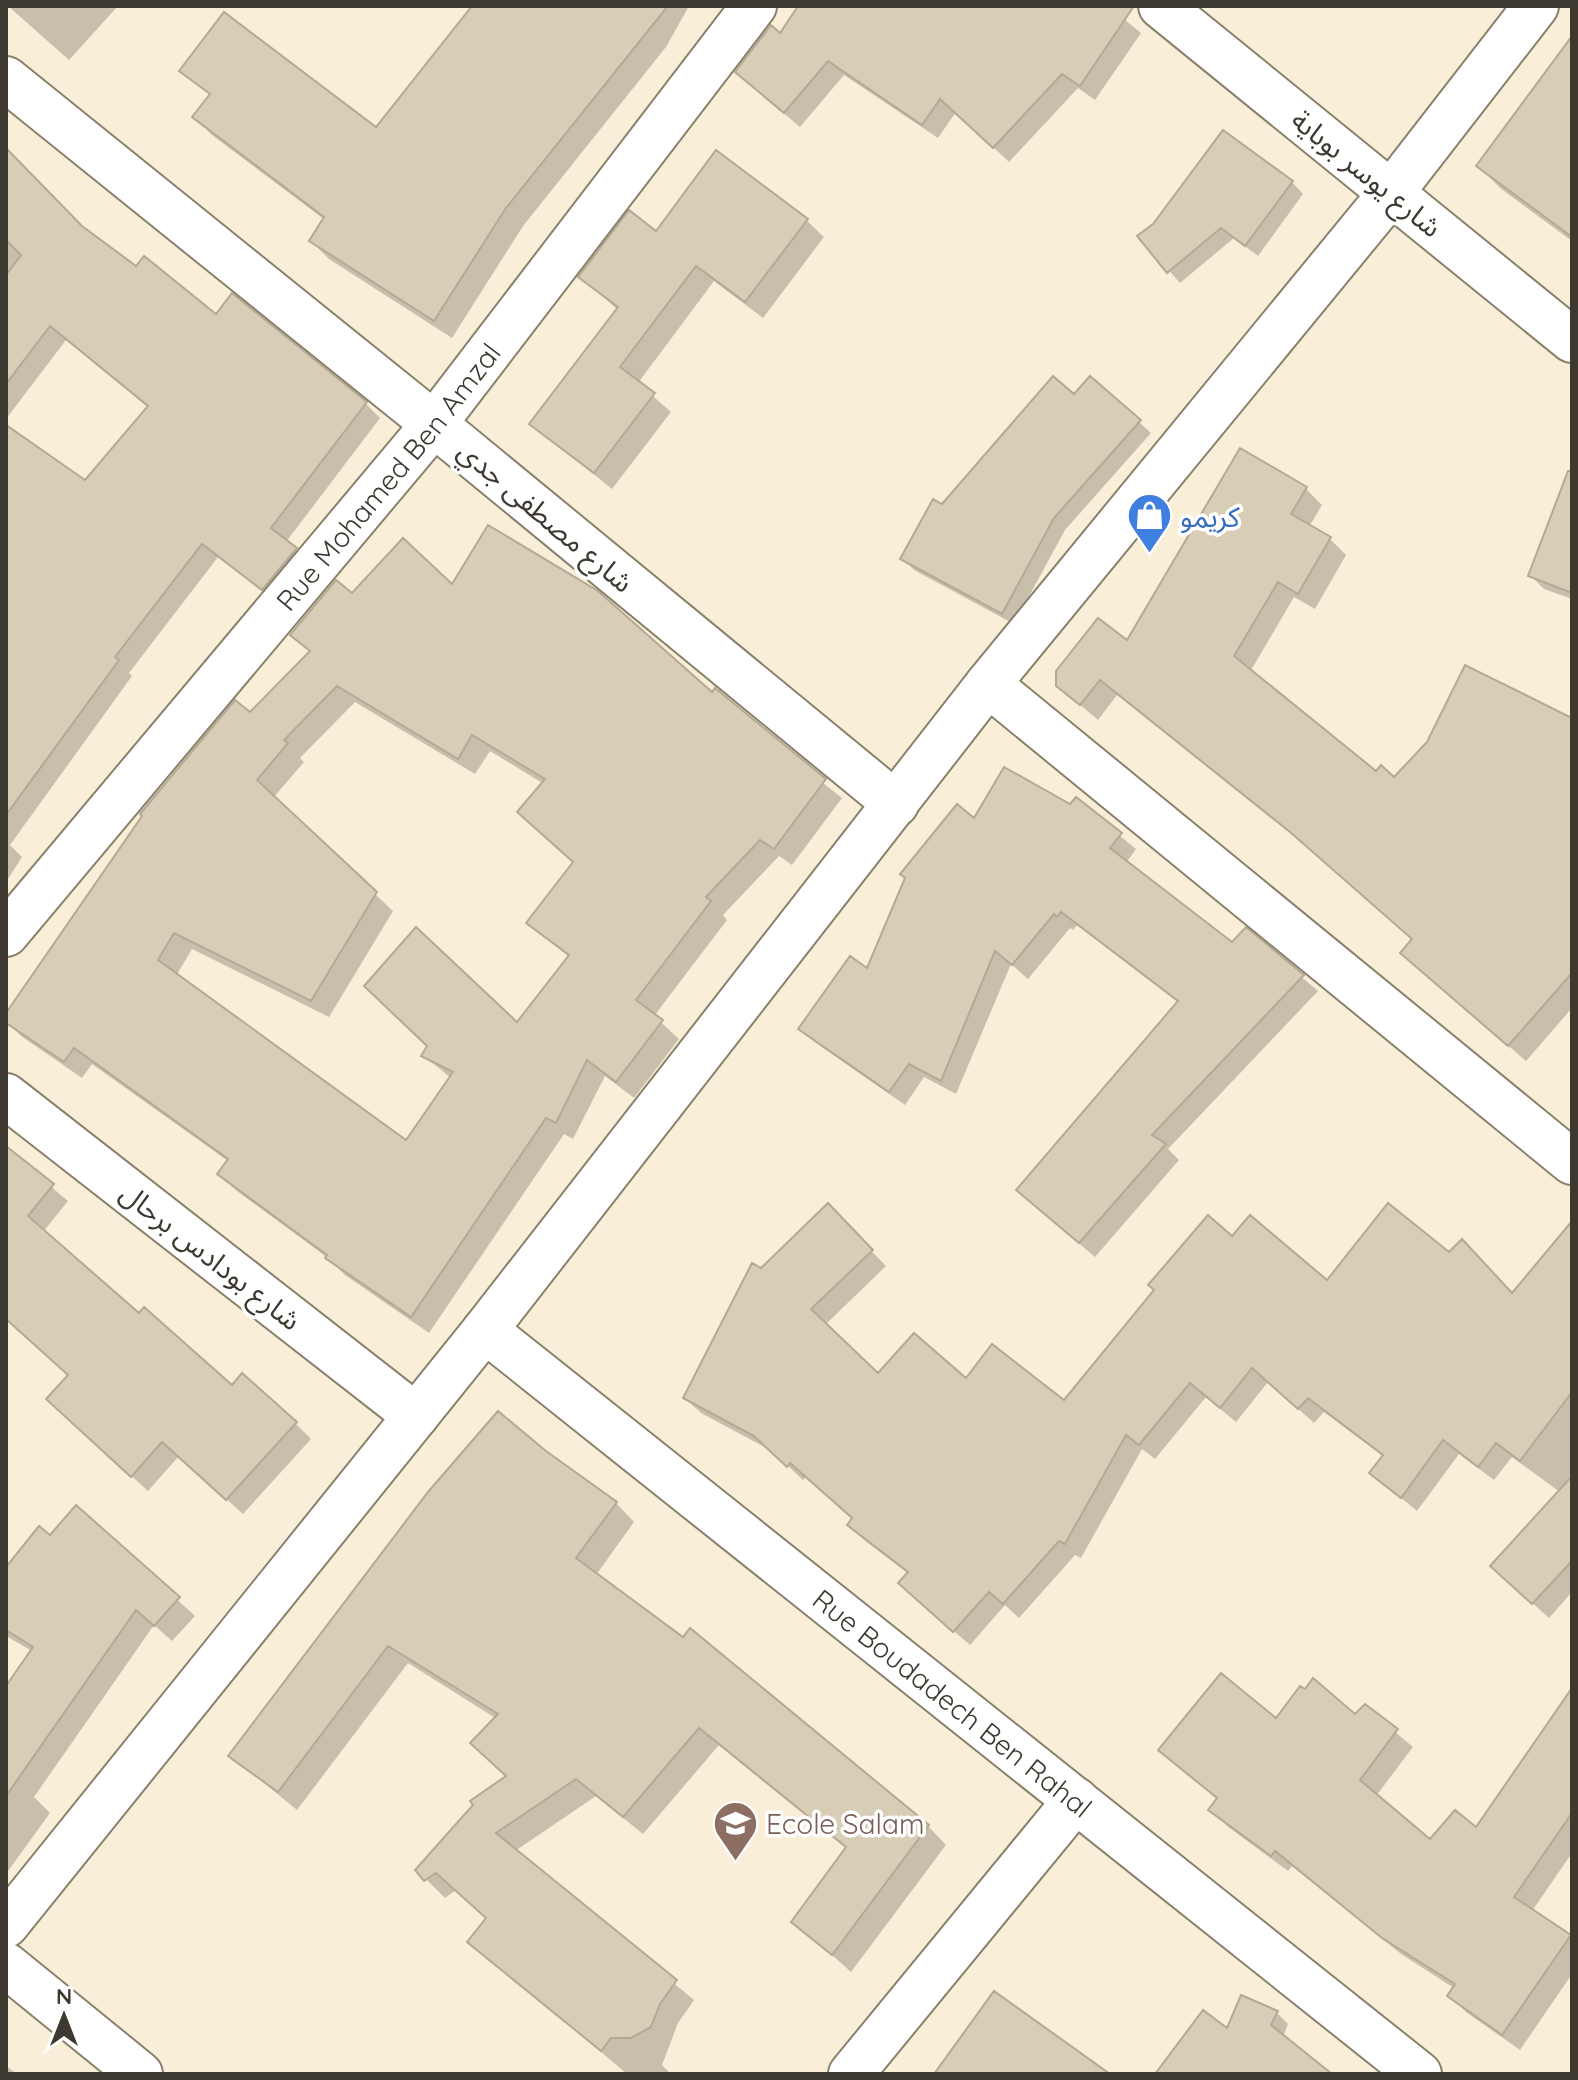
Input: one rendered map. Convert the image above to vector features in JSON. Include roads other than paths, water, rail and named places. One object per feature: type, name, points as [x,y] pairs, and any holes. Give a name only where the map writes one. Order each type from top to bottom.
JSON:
[{"type":"street","name":"Rue Mohamed Ben Amzal","points":[[6,934],[434,424],[754,6]]},
{"type":"street","name":"شارع يوسر بوباية","points":[[1161,6],[1572,340]]},
{"type":"street","points":[[6,1925],[485,1330],[988,684],[1391,193],[1536,6]]},
{"type":"street","name":"شارع مصطفى جدي","points":[[6,79],[434,424],[896,804]]},
{"type":"street","points":[[988,684],[1572,1162]]},
{"type":"street","name":"شارع بودادس برحال","points":[[6,1096],[416,1416]]},
{"type":"street","name":"Rue Boudadech Ben Rahal","points":[[485,1330],[1419,2074]]},
{"type":"street","points":[[851,2074],[1076,1800]]},
{"type":"street","points":[[6,1965],[140,2074]]},
{"type":"place","name":"كريمو","points":[[1149,555]]},
{"type":"place","name":"Ecole Salam","points":[[735,1862]]}]
